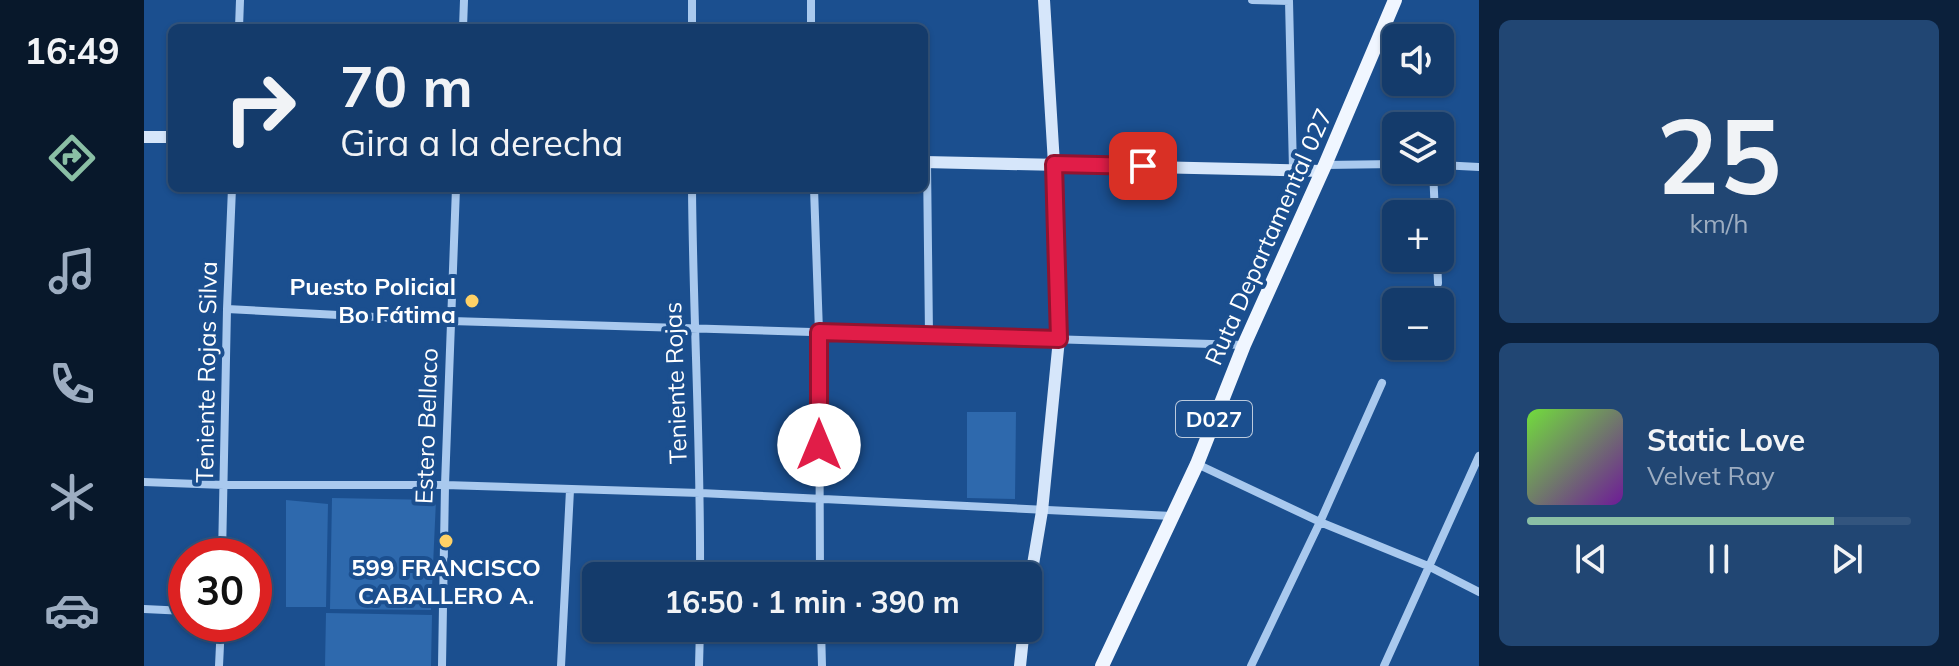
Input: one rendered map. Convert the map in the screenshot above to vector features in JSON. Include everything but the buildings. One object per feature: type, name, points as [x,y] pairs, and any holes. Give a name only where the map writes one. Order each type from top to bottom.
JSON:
[{"type":"main road","name":"Ruta Departamental 027","points":[[1102,666],[1197,464],[1244,345],[1395,0]]},
{"type":"street","points":[[239,24],[240,0]]},
{"type":"street","points":[[463,24],[464,0]]},
{"type":"street","points":[[692,0],[692,24]]},
{"type":"street","points":[[811,0],[811,24]]},
{"type":"street","points":[[1033,562],[1042,511],[1059,339],[1054,164],[1044,0]]},
{"type":"street","points":[[1252,0],[1289,1],[1293,170]]},
{"type":"street","points":[[144,137],[168,137]]},
{"type":"street","points":[[928,162],[1293,170],[1382,165]]},
{"type":"street","points":[[1454,166],[1479,167]]},
{"type":"street","name":"Teniente Rojas Silva","points":[[223,538],[232,192]]},
{"type":"street","name":"Estero Bellaco","points":[[442,666],[456,192]]},
{"type":"street","name":"Teniente Rojas","points":[[692,192],[700,562]]},
{"type":"street","points":[[814,192],[819,332],[820,562]]},
{"type":"street","points":[[927,192],[929,335]]},
{"type":"street","points":[[1438,272],[1438,283]]},
{"type":"street","points":[[227,309],[451,321],[1244,345]]},
{"type":"street","points":[[1251,666],[1382,383]]},
{"type":"street","points":[[1384,666],[1479,456]]},
{"type":"street","points":[[1197,464],[1320,522],[1428,566],[1479,592]]},
{"type":"street","points":[[144,482],[445,485],[700,493],[1172,516]]},
{"type":"street","points":[[561,666],[570,490]]},
{"type":"street","points":[[144,609],[168,610]]},
{"type":"street","points":[[219,666],[220,642]]},
{"type":"street","points":[[699,666],[700,642]]},
{"type":"street","points":[[821,642],[822,666]]},
{"type":"street","points":[[1020,666],[1023,642]]},
{"type":"shaded area","points":[[967,412],[1016,412],[1015,499],[967,498]]},
{"type":"shaded area","points":[[332,498],[436,500],[431,610],[330,609]]},
{"type":"shaded area","points":[[286,500],[328,504],[326,607],[286,607]]},
{"type":"shaded area","points":[[326,613],[432,615],[431,666],[325,666]]},
{"type":"place","name":"Puesto Policial Bo Fátima","points":[[472,301]]},
{"type":"place","name":"599 FRANCISCO CABALLERO A.","points":[[446,541]]},
{"type":"route","points":[[819,445],[819,332],[1059,339],[1054,164],[1143,166]]}]
